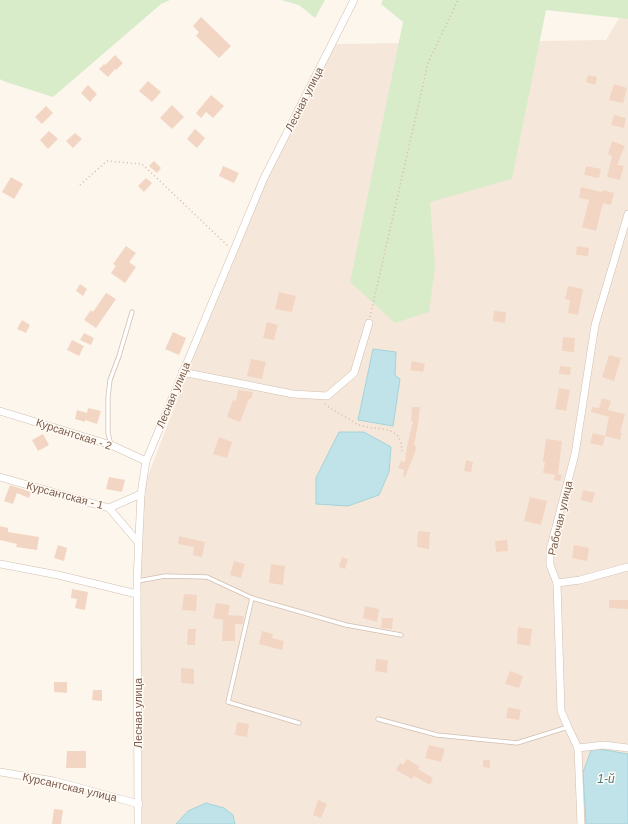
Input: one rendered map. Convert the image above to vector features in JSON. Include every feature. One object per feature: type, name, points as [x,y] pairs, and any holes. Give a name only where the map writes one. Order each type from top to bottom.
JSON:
[{"type":"street","name":"Лесная улица","points":[[138,824],[137,581],[141,494],[146,461],[264,178],[354,0]]},
{"type":"street","name":"Рабочая улица","points":[[581,824],[578,748],[562,711],[557,583],[550,565],[550,550],[575,454],[595,325],[626,229],[628,214]]},
{"type":"street","points":[[182,372],[293,394],[327,396],[354,373],[369,323]]},
{"type":"street","name":"Курсантская - 2","points":[[0,411],[111,445],[146,461]]},
{"type":"street","name":"Курсантская - 1","points":[[0,477],[109,508],[138,542]]},
{"type":"street","points":[[109,508],[141,494]]},
{"type":"street","points":[[0,564],[58,575],[137,594]]},
{"type":"street","points":[[557,583],[580,580],[628,567]]},
{"type":"street","points":[[578,748],[604,746],[628,748]]},
{"type":"street","name":"Курсантская улица","points":[[0,772],[54,781],[139,804]]},
{"type":"lane","points":[[111,445],[108,433],[108,398],[110,380],[132,312]]},
{"type":"lane","points":[[137,581],[165,576],[207,577],[252,598],[346,625],[401,635]]},
{"type":"lane","points":[[252,598],[228,702],[299,722]]},
{"type":"lane","points":[[378,719],[437,735],[517,743],[568,727]]},
{"type":"path","points":[[369,323],[428,63],[458,0]]},
{"type":"path","points":[[80,184],[107,161],[142,164],[234,251]]},
{"type":"path","points":[[314,395],[332,409],[358,425],[393,432],[399,436],[402,453]]},
{"type":"shaded area","points":[[628,3],[628,824],[140,824],[141,494],[234,251],[288,130],[332,44],[606,40]]},
{"type":"green space","points":[[0,0],[170,0],[161,4],[53,97],[0,79]]},
{"type":"green space","points":[[281,0],[325,0],[315,18],[299,5]]},
{"type":"green space","points":[[383,0],[628,0],[628,19],[546,10],[512,179],[430,202],[435,266],[429,312],[395,323],[350,282],[403,22],[381,4]]},
{"type":"water","points":[[373,349],[396,352],[395,375],[400,379],[393,426],[358,420]]},
{"type":"water","points":[[339,432],[364,432],[391,447],[389,472],[379,495],[348,506],[316,504],[316,478]]},
{"type":"water","name":"1-й","points":[[592,748],[628,754],[628,824],[586,824],[583,772]]},
{"type":"water","points":[[206,803],[224,808],[233,815],[235,824],[176,824],[188,811]]},
{"type":"building","points":[[201,17],[231,46],[219,58],[196,36],[199,32],[193,26]]},
{"type":"building","points":[[115,55],[123,63],[108,77],[99,69]]},
{"type":"building","points":[[588,75],[597,77],[595,85],[586,82]]},
{"type":"building","points":[[148,81],[161,92],[152,102],[139,91]]},
{"type":"building","points":[[614,84],[627,88],[623,103],[609,100]]},
{"type":"building","points":[[88,85],[97,94],[90,102],[81,93]]},
{"type":"building","points":[[211,95],[224,106],[213,118],[206,112],[201,118],[196,113]]},
{"type":"building","points":[[172,105],[184,117],[172,129],[160,118]]},
{"type":"building","points":[[46,106],[53,113],[42,124],[35,117]]},
{"type":"building","points":[[614,115],[626,118],[624,128],[611,125]]},
{"type":"building","points":[[195,129],[205,138],[197,148],[187,139]]},
{"type":"building","points":[[49,131],[58,139],[48,149],[40,140]]},
{"type":"building","points":[[75,133],[82,139],[73,148],[66,141]]},
{"type":"building","points":[[612,141],[625,146],[617,165],[624,166],[620,180],[607,177],[612,156],[608,154]]},
{"type":"building","points":[[154,161],[161,168],[157,173],[149,166]]},
{"type":"building","points":[[223,166],[239,173],[234,183],[219,176]]},
{"type":"building","points":[[586,166],[601,169],[599,178],[584,175]]},
{"type":"building","points":[[11,177],[23,184],[14,199],[2,192]]},
{"type":"building","points":[[146,178],[152,183],[144,192],[138,186]]},
{"type":"building","points":[[581,187],[614,193],[611,205],[603,203],[596,231],[582,227],[589,200],[579,198]]},
{"type":"building","points":[[126,246],[136,253],[129,262],[136,267],[125,283],[111,273],[116,266],[113,264]]},
{"type":"building","points":[[577,246],[589,248],[588,256],[576,255]]},
{"type":"building","points":[[80,284],[87,289],[83,296],[76,291]]},
{"type":"building","points":[[568,286],[583,289],[578,315],[568,313],[570,300],[565,299]]},
{"type":"building","points":[[279,292],[296,296],[292,312],[275,309]]},
{"type":"building","points":[[106,293],[116,299],[96,328],[84,320],[91,310],[93,312]]},
{"type":"building","points":[[494,311],[506,312],[505,323],[493,321]]},
{"type":"building","points":[[22,320],[30,325],[26,333],[17,329]]},
{"type":"building","points":[[267,322],[278,325],[274,340],[263,338]]},
{"type":"building","points":[[173,332],[186,338],[179,355],[165,349]]},
{"type":"building","points":[[84,333],[94,338],[91,345],[80,340]]},
{"type":"building","points":[[563,337],[575,338],[574,352],[562,351]]},
{"type":"building","points":[[72,340],[84,346],[79,356],[67,350]]},
{"type":"building","points":[[609,355],[621,358],[614,381],[602,377]]},
{"type":"building","points":[[251,359],[266,362],[262,379],[247,376]]},
{"type":"building","points":[[412,361],[425,364],[423,372],[410,370]]},
{"type":"building","points":[[560,366],[571,367],[570,375],[559,374]]},
{"type":"building","points":[[559,388],[570,390],[566,411],[555,409]]},
{"type":"building","points":[[238,390],[253,392],[240,422],[227,417],[233,400],[236,401]]},
{"type":"building","points":[[602,398],[611,401],[608,410],[625,414],[620,433],[622,433],[620,440],[605,436],[609,417],[591,412],[592,407],[599,408]]},
{"type":"building","points":[[412,407],[420,407],[414,445],[416,446],[405,477],[403,477],[404,470],[398,468],[401,461],[405,462],[413,421],[411,421]]},
{"type":"building","points":[[88,408],[101,411],[97,424],[85,420],[85,422],[75,419],[77,410],[87,413]]},
{"type":"building","points":[[593,433],[605,436],[603,446],[590,443]]},
{"type":"building","points":[[43,434],[49,445],[38,451],[32,440]]},
{"type":"building","points":[[219,437],[232,442],[227,458],[213,454]]},
{"type":"building","points":[[546,439],[562,441],[558,474],[562,475],[560,481],[554,480],[555,475],[543,473]]},
{"type":"building","points":[[466,460],[473,462],[471,472],[464,471]]},
{"type":"building","points":[[109,477],[125,480],[122,492],[106,489]]},
{"type":"building","points":[[10,485],[31,492],[29,498],[17,493],[13,504],[4,501]]},
{"type":"building","points":[[583,490],[595,493],[592,503],[581,500]]},
{"type":"building","points":[[530,497],[547,501],[541,525],[524,521]]},
{"type":"building","points":[[0,526],[8,528],[8,532],[39,537],[37,550],[16,547],[17,544],[0,540]]},
{"type":"building","points":[[418,531],[430,532],[429,549],[417,547]]},
{"type":"building","points":[[179,536],[205,542],[202,557],[193,555],[194,547],[178,544]]},
{"type":"building","points":[[507,540],[508,551],[496,552],[495,541]]},
{"type":"building","points":[[58,545],[67,548],[64,561],[54,558]]},
{"type":"building","points":[[574,545],[589,548],[587,561],[572,558]]},
{"type":"building","points":[[342,557],[348,559],[345,569],[339,567]]},
{"type":"building","points":[[234,561],[245,564],[241,578],[230,575]]},
{"type":"building","points":[[271,564],[285,566],[283,585],[269,583]]},
{"type":"building","points":[[72,589],[88,592],[85,610],[75,608],[77,599],[71,598]]},
{"type":"building","points":[[184,594],[197,595],[196,611],[182,610]]},
{"type":"building","points":[[609,600],[628,600],[628,609],[609,608]]},
{"type":"building","points":[[216,603],[230,605],[228,615],[244,616],[243,624],[235,624],[235,641],[222,641],[223,620],[213,618]]},
{"type":"building","points":[[365,606],[379,609],[377,622],[363,618]]},
{"type":"building","points":[[382,618],[393,618],[392,629],[381,628]]},
{"type":"building","points":[[518,627],[532,629],[530,646],[517,644]]},
{"type":"building","points":[[188,629],[196,629],[195,645],[187,645]]},
{"type":"building","points":[[262,631],[273,634],[272,638],[284,641],[282,650],[259,644]]},
{"type":"building","points":[[376,659],[388,660],[387,673],[375,671]]},
{"type":"building","points":[[181,668],[194,669],[194,684],[181,683]]},
{"type":"building","points":[[510,671],[523,676],[519,688],[505,684]]},
{"type":"building","points":[[54,682],[67,682],[67,693],[54,692]]},
{"type":"building","points":[[93,690],[102,690],[102,701],[92,700]]},
{"type":"building","points":[[508,707],[521,710],[519,720],[506,718]]},
{"type":"building","points":[[237,722],[249,724],[247,737],[235,735]]},
{"type":"building","points":[[429,745],[445,749],[441,762],[425,758]]},
{"type":"building","points":[[67,751],[86,751],[86,768],[66,768]]},
{"type":"building","points":[[407,759],[420,767],[418,769],[433,778],[430,785],[414,776],[412,779],[396,770],[400,763],[403,765]]},
{"type":"building","points":[[483,760],[490,760],[490,768],[483,767]]},
{"type":"building","points":[[318,800],[327,804],[321,818],[313,815]]},
{"type":"building","points":[[54,809],[63,810],[61,824],[52,824]]}]
